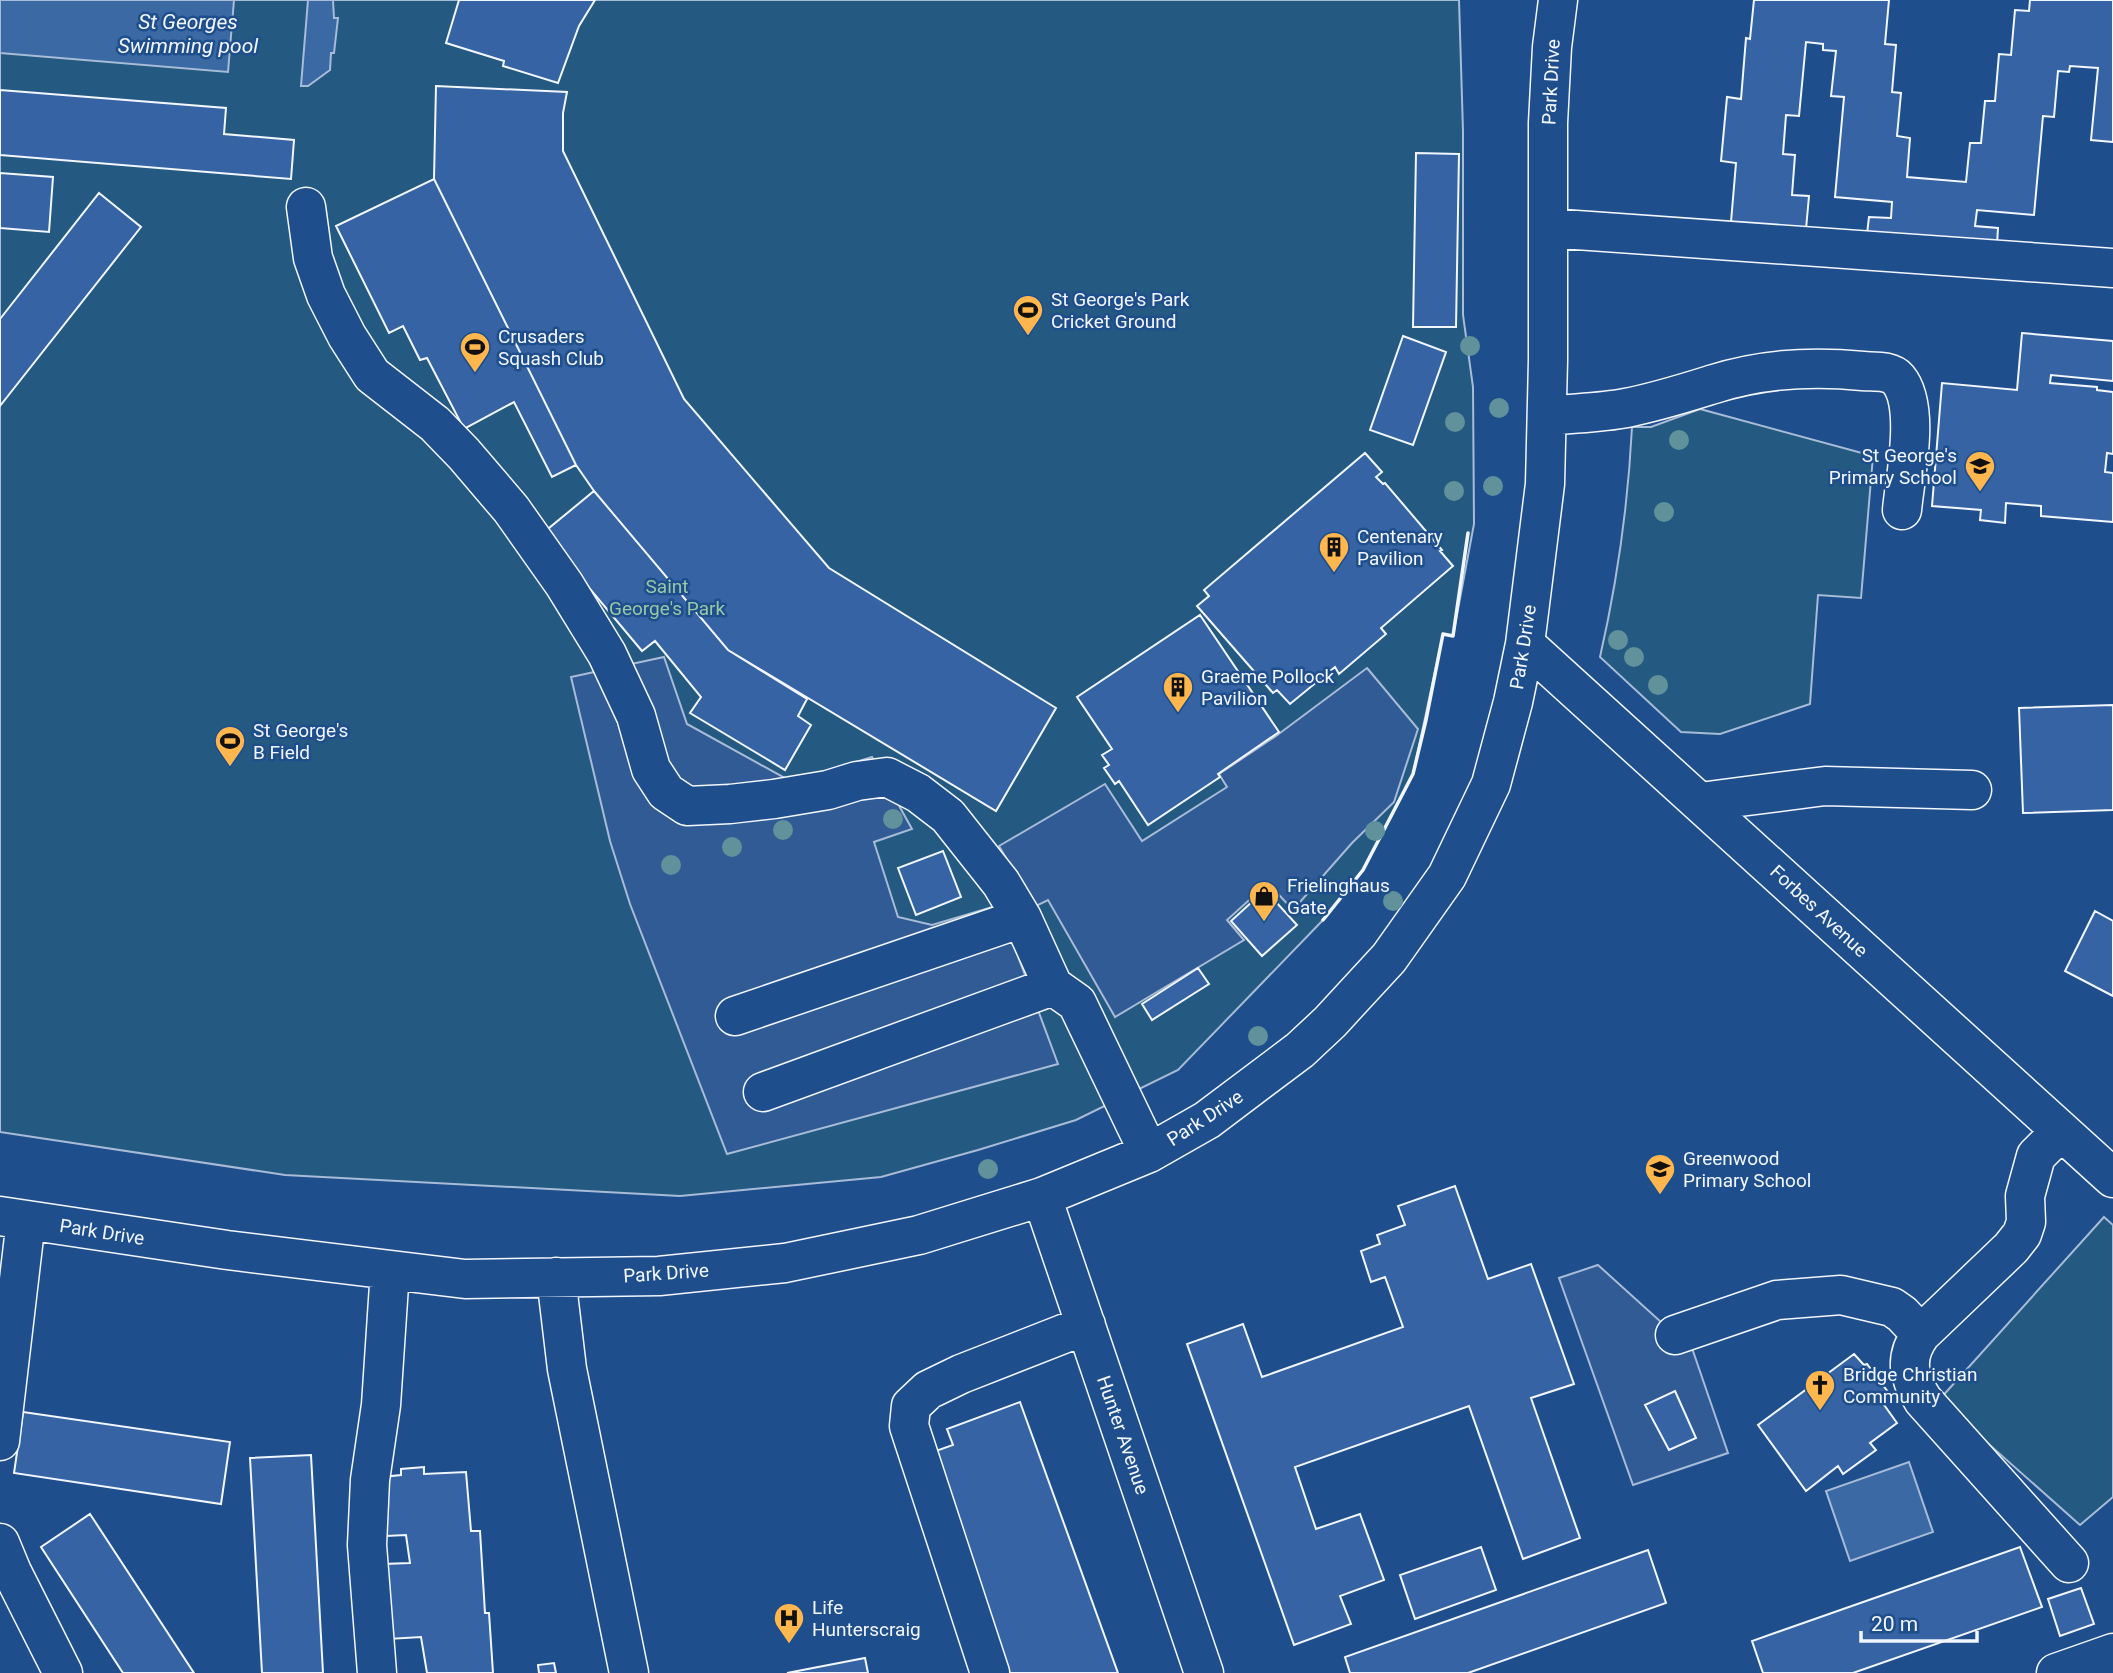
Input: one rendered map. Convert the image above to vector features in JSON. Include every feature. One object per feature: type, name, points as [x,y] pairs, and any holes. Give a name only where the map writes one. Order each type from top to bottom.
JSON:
[{"type":"street","name":"Park Drive","points":[[13,1218],[227,1250],[465,1279],[659,1276],[785,1263],[919,1235],[1042,1197],[1149,1153],[1207,1120],[1300,1050],[1330,1022],[1388,958],[1447,876],[1491,784],[1514,702],[1525,644],[1545,484],[1548,123],[1552,47],[1558,0]]},
{"type":"street","points":[[306,207],[313,258],[326,295],[347,336],[372,376],[435,424],[464,454],[510,509],[565,584],[607,654],[636,716],[651,769],[666,792],[687,806],[730,804],[814,792],[857,780],[887,777],[918,793],[948,816],[1001,883],[1022,918],[1053,986],[1077,1003],[1149,1153]]},
{"type":"street","points":[[1548,228],[2113,268]]},
{"type":"street","points":[[1547,416],[1628,408],[1714,384],[1783,370],[1891,373],[1904,390],[1909,411],[1909,442],[1902,510]]},
{"type":"street","name":"Forbes Avenue","points":[[1525,644],[2113,1178]]},
{"type":"street","points":[[1700,802],[1825,786],[1972,790]]},
{"type":"street","points":[[735,1016],[1022,918]]},
{"type":"street","points":[[763,1092],[1053,986]]},
{"type":"street","points":[[2060,1132],[2036,1156],[2028,1179],[2025,1196],[2026,1222],[2022,1234],[2011,1248],[1921,1334],[1912,1345],[1909,1365],[1915,1388],[1923,1400],[2069,1563]]},
{"type":"street","name":"Hunter Avenue","points":[[1042,1197],[1204,1673]]},
{"type":"street","points":[[0,1441],[13,1218]]},
{"type":"street","points":[[377,1673],[368,1545],[369,1493],[381,1405],[390,1270]]},
{"type":"street","points":[[556,1277],[567,1369],[629,1673]]},
{"type":"street","points":[[1675,1335],[1777,1300],[1841,1295],[1892,1307],[1921,1334]]},
{"type":"street","points":[[990,1673],[909,1426],[911,1406],[928,1390],[961,1374],[1086,1325]]},
{"type":"street","points":[[0,1543],[63,1673]]},
{"type":"street","points":[[2056,1673],[2113,1653]]},
{"type":"green space","name":"Saint George's Park","points":[[0,0],[1459,0],[1463,131],[1463,315],[1473,387],[1474,524],[1453,636],[1443,634],[1413,774],[1363,870],[1323,920],[1178,1070],[1076,1120],[881,1177],[680,1196],[285,1175],[0,1132]]},
{"type":"green space","points":[[1700,409],[1873,456],[1861,598],[1818,595],[1810,704],[1720,734],[1681,732],[1600,657],[1621,542],[1632,427],[1651,427]]},
{"type":"green space","points":[[2104,1217],[2113,1225],[2113,1497],[2080,1525],[1939,1400]]},
{"type":"shaded area","points":[[664,657],[687,724],[792,782],[872,757],[912,829],[874,842],[898,917],[932,925],[999,905],[1058,1064],[727,1154],[630,904],[610,841],[571,677]]},
{"type":"shaded area","points":[[1367,668],[1418,729],[1394,802],[1352,843],[1293,910],[1268,883],[1227,920],[1244,940],[1115,1017],[1048,900],[1034,907],[999,846],[1105,784],[1142,841],[1227,787],[1219,774],[1276,736]]},
{"type":"shaded area","points":[[1598,1265],[1693,1351],[1728,1453],[1633,1485],[1559,1278]]},
{"type":"water","name":"St Georges Swimming pool","points":[[0,0],[234,0],[228,72],[0,53]]},
{"type":"water","points":[[308,0],[333,0],[334,18],[338,18],[330,70],[308,86],[301,86]]},
{"type":"water","points":[[1909,1462],[1933,1532],[1850,1561],[1826,1491]]},
{"type":"building","points":[[459,0],[595,0],[579,26],[558,83],[503,66],[504,61],[446,43]]},
{"type":"building","points":[[1754,0],[1889,0],[1885,44],[1896,45],[1892,92],[1901,93],[1897,136],[1910,138],[1907,177],[1966,182],[1970,143],[1981,143],[1985,101],[1995,101],[1999,54],[2011,55],[2015,10],[2029,11],[2030,0],[2113,0],[2113,142],[2091,140],[2098,68],[2070,66],[2069,72],[2058,71],[2054,117],[2043,116],[2034,215],[1977,210],[1975,226],[1998,228],[1997,245],[1867,234],[1869,217],[1891,218],[1892,202],[1835,197],[1844,97],[1831,96],[1836,51],[1823,50],[1823,44],[1806,42],[1799,116],[1786,115],[1783,154],[1795,155],[1792,195],[1809,196],[1806,229],[1731,222],[1736,163],[1721,161],[1727,97],[1741,99],[1746,38],[1750,39]]},
{"type":"building","points":[[436,86],[567,92],[563,113],[563,151],[684,399],[829,568],[1056,708],[996,811],[728,650],[594,491],[576,465],[434,179]]},
{"type":"building","points":[[0,90],[226,108],[224,134],[294,140],[291,179],[0,155]]},
{"type":"building","points":[[1416,153],[1459,154],[1456,327],[1413,327]]},
{"type":"building","points":[[0,173],[53,177],[49,232],[0,228]]},
{"type":"building","points":[[434,179],[576,465],[552,477],[514,402],[464,429],[427,358],[420,360],[403,326],[389,333],[336,226]]},
{"type":"building","points":[[99,193],[141,227],[0,406],[0,319]]},
{"type":"building","points":[[2022,333],[2113,341],[2113,381],[2051,375],[2050,383],[2097,387],[2097,390],[2113,392],[2113,454],[2107,453],[2105,472],[2113,473],[2113,522],[2041,516],[2041,506],[2006,503],[2005,523],[1980,520],[1981,510],[1932,506],[1942,383],[2017,390]]},
{"type":"building","points":[[1403,336],[1446,352],[1413,445],[1370,430]]},
{"type":"building","name":"Centenary Pavilion","points":[[1365,453],[1382,472],[1376,477],[1385,483],[1453,566],[1381,628],[1386,634],[1339,674],[1335,667],[1290,704],[1277,690],[1273,693],[1197,606],[1209,596],[1204,590]]},
{"type":"building","points":[[594,491],[728,650],[807,699],[798,716],[811,725],[785,770],[690,713],[701,697],[655,641],[642,651],[543,533]]},
{"type":"building","name":"Graeme Pollock Pavilion","points":[[1200,615],[1279,732],[1218,774],[1220,777],[1148,825],[1119,781],[1115,784],[1104,768],[1109,765],[1102,755],[1112,749],[1077,697]]},
{"type":"building","points":[[2113,705],[2113,810],[2023,813],[2019,708]]},
{"type":"building","points":[[943,851],[961,897],[916,915],[898,868]]},
{"type":"building","name":"Frielinghaus Gate","points":[[1265,890],[1297,925],[1262,956],[1231,921]]},
{"type":"building","points":[[2095,911],[2113,921],[2113,996],[2065,971]]},
{"type":"building","points":[[1198,968],[1209,984],[1152,1020],[1142,1004]]},
{"type":"building","points":[[1455,1186],[1488,1279],[1531,1264],[1574,1384],[1531,1398],[1580,1538],[1523,1559],[1469,1406],[1295,1467],[1316,1529],[1360,1514],[1384,1580],[1340,1596],[1351,1624],[1294,1645],[1187,1344],[1243,1324],[1262,1377],[1403,1327],[1385,1277],[1371,1282],[1361,1251],[1380,1244],[1377,1235],[1405,1225],[1398,1206]]},
{"type":"building","points":[[1854,1354],[1864,1365],[1867,1364],[1891,1396],[1882,1402],[1897,1423],[1870,1443],[1876,1450],[1843,1474],[1838,1466],[1806,1491],[1758,1425]]},
{"type":"building","points":[[1675,1391],[1696,1438],[1669,1450],[1645,1405]]},
{"type":"building","points":[[1020,1402],[1118,1673],[1010,1673],[930,1453],[953,1445],[947,1429]]},
{"type":"building","points":[[23,1412],[230,1442],[221,1504],[14,1473]]},
{"type":"building","points":[[311,1455],[323,1673],[262,1673],[250,1458]]},
{"type":"building","points":[[424,1467],[424,1474],[466,1472],[471,1531],[480,1531],[485,1613],[489,1613],[493,1673],[427,1673],[421,1637],[388,1639],[383,1564],[410,1563],[406,1535],[386,1536],[382,1477],[401,1475],[401,1469]]},
{"type":"building","points":[[90,1514],[194,1673],[123,1673],[41,1547]]},
{"type":"building","points":[[1481,1547],[1496,1590],[1415,1619],[1400,1575]]},
{"type":"building","points":[[2020,1547],[2042,1607],[1853,1673],[1763,1673],[1752,1641]]},
{"type":"building","points":[[1648,1550],[1666,1603],[1468,1673],[1350,1673],[1345,1657]]},
{"type":"building","points":[[2081,1588],[2094,1624],[2060,1636],[2048,1599]]},
{"type":"building","points":[[865,1658],[868,1673],[787,1673]]},
{"type":"building","points":[[554,1663],[556,1673],[539,1673],[538,1665]]},
{"type":"wall","points":[[1323,920],[1363,870],[1413,774],[1443,634],[1453,636],[1468,533]]},
{"type":"place","name":"St George's Park Cricket Ground","points":[[1028,337]]},
{"type":"place","name":"Crusaders Squash Club","points":[[475,374]]},
{"type":"place","name":"St George's Primary School","points":[[1980,493]]},
{"type":"place","name":"Centenary Pavilion","points":[[1334,574]]},
{"type":"place","name":"Graeme Pollock Pavilion","points":[[1178,714]]},
{"type":"place","name":"St George's B Field","points":[[230,768]]},
{"type":"place","name":"Frielinghaus Gate","points":[[1264,923]]},
{"type":"place","name":"Greenwood Primary School","points":[[1660,1196]]},
{"type":"place","name":"Bridge Christian Community","points":[[1820,1412]]},
{"type":"place","name":"Life Hunterscraig","points":[[789,1645]]}]
